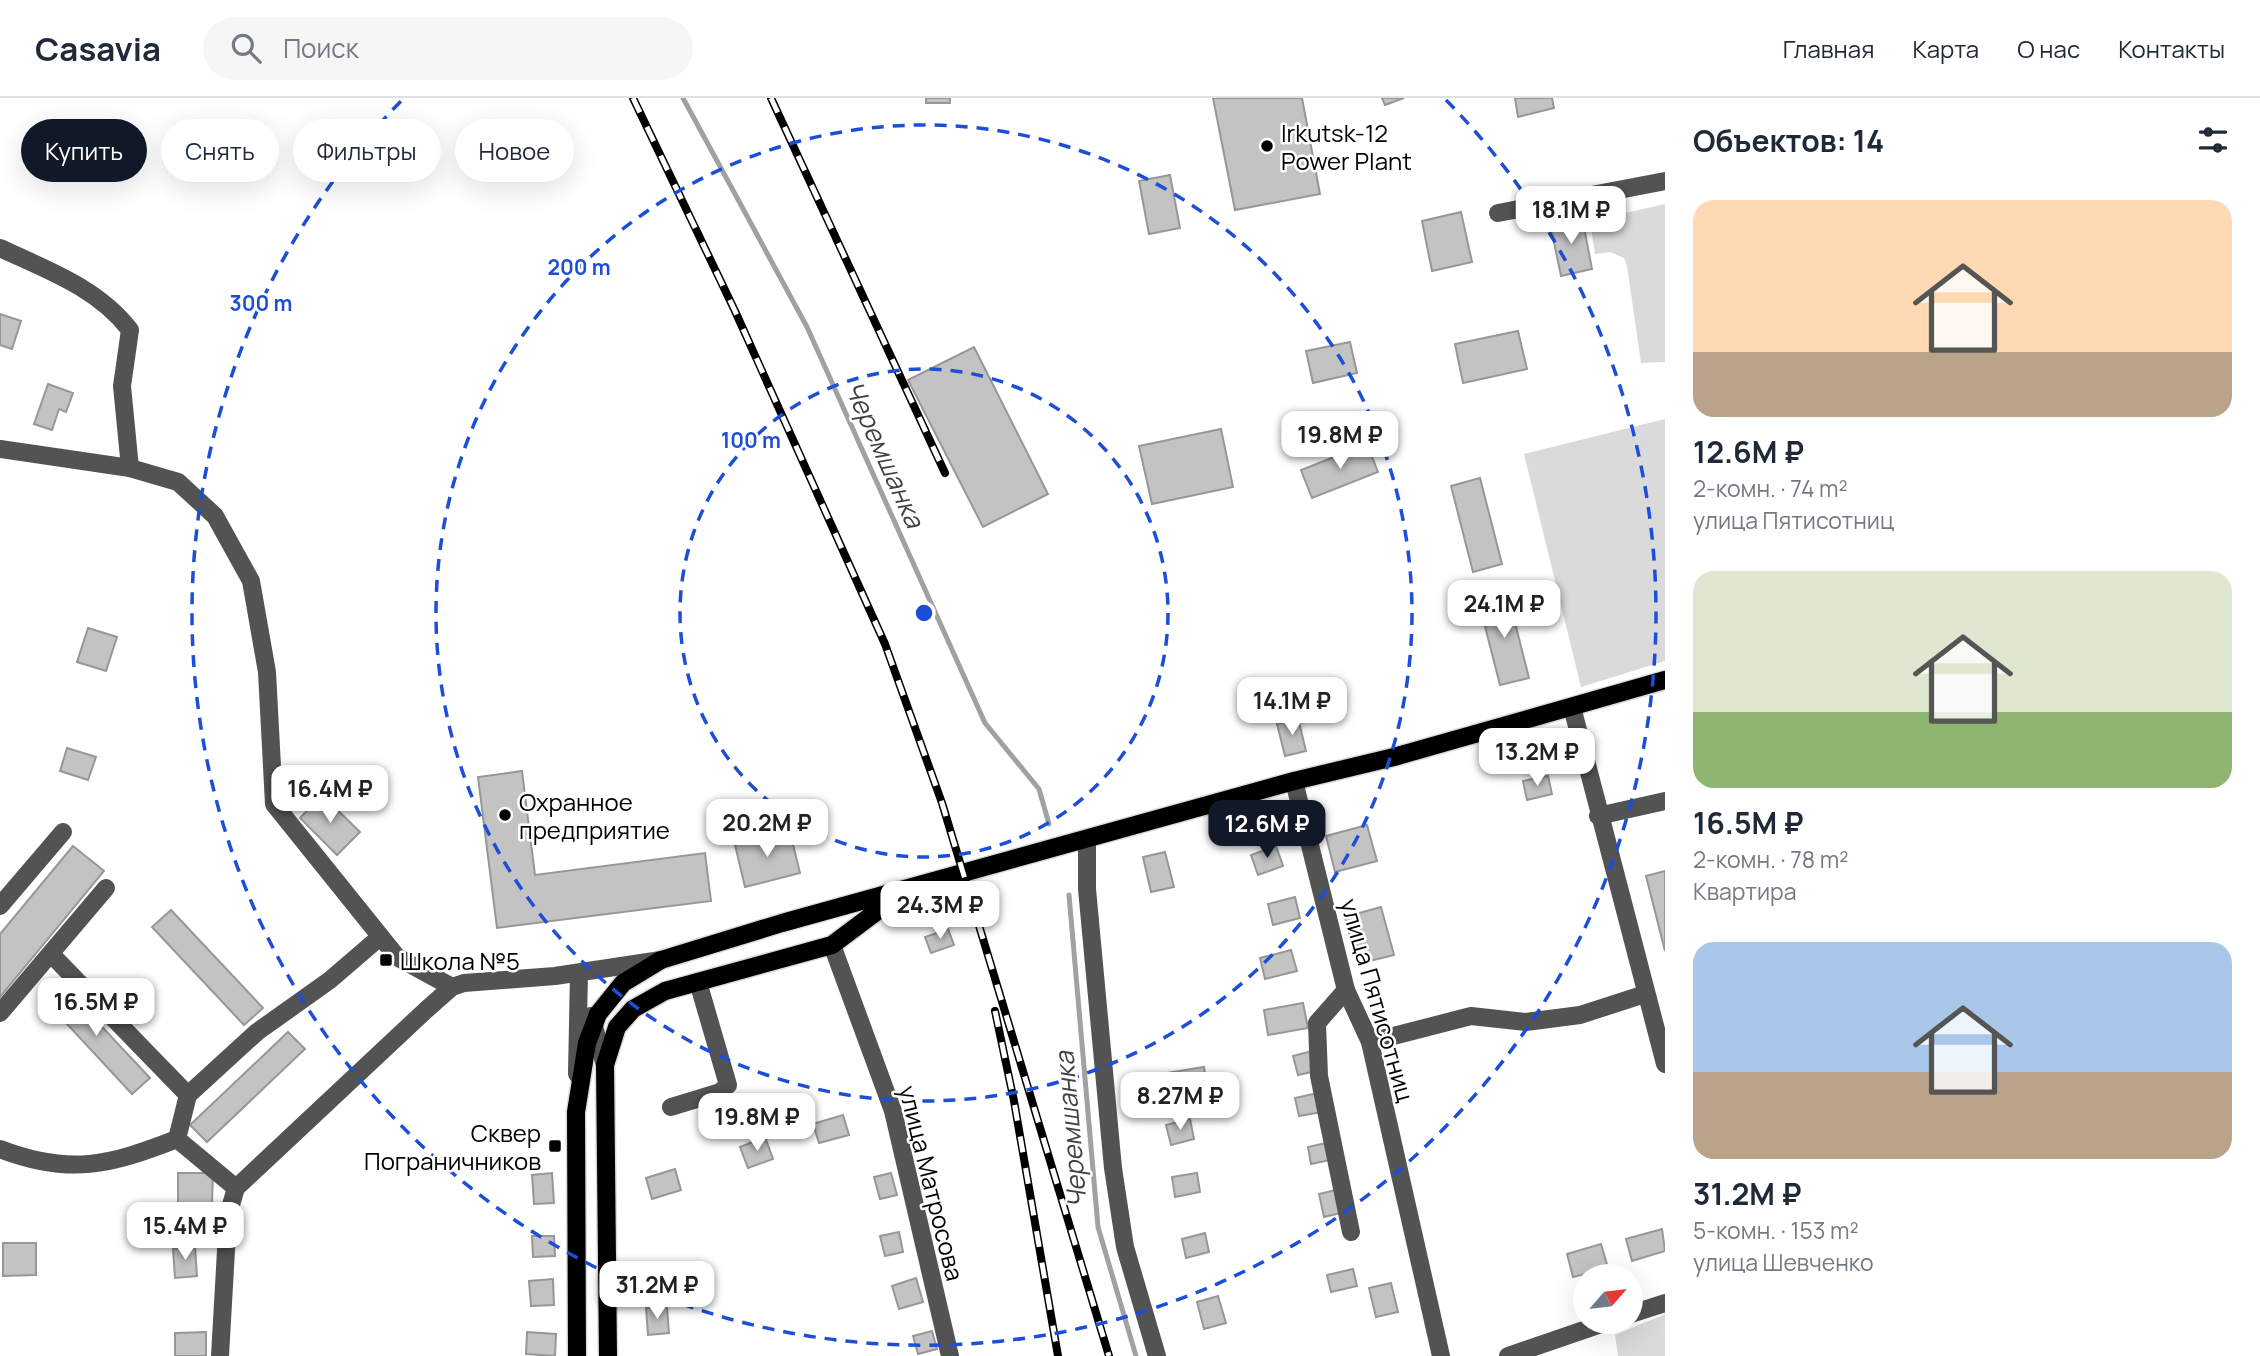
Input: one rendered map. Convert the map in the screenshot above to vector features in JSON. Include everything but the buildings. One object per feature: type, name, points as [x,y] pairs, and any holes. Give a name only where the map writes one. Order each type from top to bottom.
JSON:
[{"type":"main road","points":[[578,1356],[576,1112],[587,1044],[598,1014],[623,983],[661,960],[909,888],[1665,680]]},
{"type":"main road","points":[[608,1356],[605,1065],[617,1027],[633,1009],[665,991],[832,944],[909,888]]},
{"type":"street","points":[[1498,214],[1665,180]]},
{"type":"street","points":[[0,248],[80,286],[116,312],[130,330],[122,386],[130,468]]},
{"type":"street","points":[[0,449],[130,468],[177,482],[215,516],[251,581],[267,672],[274,804],[397,957],[452,987]]},
{"type":"street","points":[[1572,707],[1644,994],[1665,1064]]},
{"type":"street","name":"улица Пятисотниц","points":[[1294,781],[1346,990],[1370,1042],[1441,1356]]},
{"type":"street","points":[[1598,816],[1665,801]]},
{"type":"street","points":[[0,906],[63,832]]},
{"type":"street","points":[[1082,842],[1113,1168],[1125,1247],[1157,1356]]},
{"type":"street","points":[[0,1013],[106,888]]},
{"type":"street","points":[[177,1139],[188,1095],[257,1032],[330,980],[380,937]]},
{"type":"street","name":"улица Матросова","points":[[832,944],[893,1111],[950,1356]]},
{"type":"street","points":[[51,954],[188,1095]]},
{"type":"street","points":[[220,1356],[228,1214],[236,1188],[452,987],[464,983],[579,973],[661,960]]},
{"type":"street","points":[[579,973],[605,1065]]},
{"type":"street","points":[[576,1112],[579,973]]},
{"type":"street","points":[[671,1107],[720,1092],[728,1085],[698,982]]},
{"type":"street","points":[[1346,990],[1317,1023],[1319,1076],[1351,1232]]},
{"type":"street","points":[[1370,1042],[1471,1016],[1526,1022],[1580,1015],[1644,994]]},
{"type":"street","points":[[177,1139],[236,1188]]},
{"type":"street","points":[[0,1149],[20,1157],[80,1167],[134,1156],[177,1139]]},
{"type":"street","points":[[1643,1310],[1665,1303]]},
{"type":"street","points":[[1508,1356],[1573,1334]]},
{"type":"shaded area","points":[[1665,204],[1665,362],[1641,363],[1627,266],[1624,258],[1610,252],[1595,254],[1590,221]]},
{"type":"shaded area","points":[[1665,419],[1665,661],[1581,687],[1524,454]]},
{"type":"shaded area","points":[[1665,1314],[1665,1356],[1618,1356],[1615,1335],[1643,1334],[1643,1323]]},
{"type":"waterway","name":"Черемшанка","points":[[683,98],[807,327],[985,723],[1039,789],[1049,824]]},
{"type":"waterway","name":"Черемшанка","points":[[1069,895],[1098,1227],[1136,1356]]},
{"type":"railway","points":[[633,98],[735,311],[885,644],[942,803],[1109,1356]]},
{"type":"railway","points":[[771,98],[945,473]]},
{"type":"railway","points":[[995,1011],[1014,1101],[1058,1356]]},
{"type":"place","name":"Irkutsk-12 Power Plant","points":[[1267,146]]},
{"type":"place","name":"Охранное предприятие","points":[[505,815]]},
{"type":"place","name":"Школа №5","points":[[386,960]]},
{"type":"place","name":"Сквер Пограничников","points":[[555,1146]]}]
